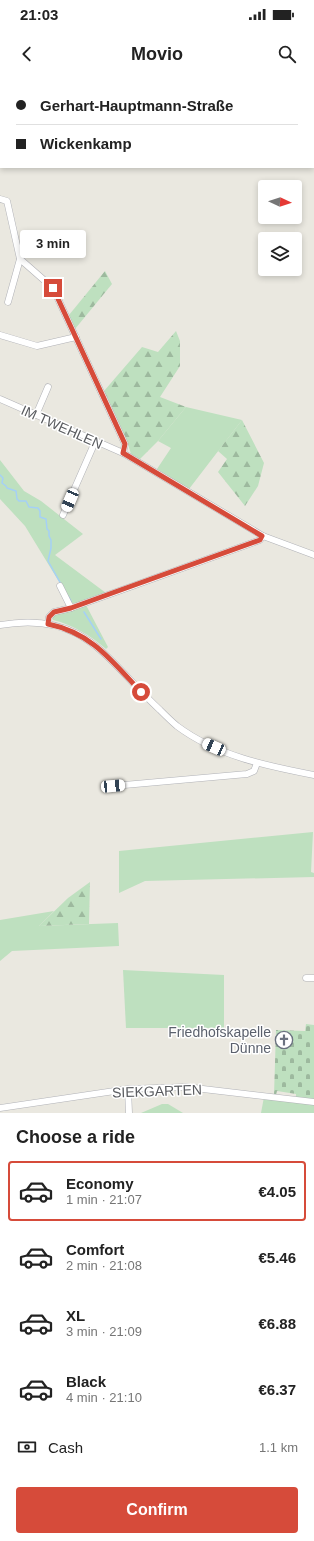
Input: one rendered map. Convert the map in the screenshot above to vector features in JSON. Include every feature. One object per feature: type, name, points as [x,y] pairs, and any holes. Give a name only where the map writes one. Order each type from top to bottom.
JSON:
[{"type":"street","points":[[0,199],[7,201],[20,259],[8,302]]},
{"type":"street","points":[[20,259],[53,288],[125,444],[123,453]]},
{"type":"street","points":[[0,336],[37,346],[76,337]]},
{"type":"street","points":[[36,415],[48,387]]},
{"type":"street","name":"IM TWEHLEN","points":[[0,399],[123,453],[262,536],[314,555]]},
{"type":"street","points":[[64,515],[95,442]]},
{"type":"street","points":[[48,624],[49,617],[54,612],[71,608],[260,540],[262,536]]},
{"type":"street","points":[[60,586],[71,608]]},
{"type":"street","points":[[0,625],[30,622],[48,624],[68,629],[99,648],[141,692],[177,726],[200,740],[228,753],[257,763],[314,775]]},
{"type":"street","points":[[113,786],[247,774],[254,771],[257,763]]},
{"type":"street","points":[[306,978],[314,978]]},
{"type":"street","name":"SIEKGARTEN","points":[[0,1108],[128,1089],[199,1087],[314,1102]]},
{"type":"street","points":[[128,1089],[129,1113]]},
{"type":"green space","points":[[105,271],[112,284],[75,329],[69,315]]},
{"type":"green space","points":[[176,331],[180,341],[180,366],[160,397],[186,407],[158,441],[139,460],[131,454],[127,441],[104,391],[142,347],[158,352]]},
{"type":"green space","points":[[186,407],[242,420],[189,489],[157,469],[171,448],[158,441]]},
{"type":"green space","points":[[242,420],[264,463],[258,486],[245,506],[218,472],[227,459],[218,451]]},
{"type":"green space","points":[[0,460],[24,491],[41,501],[83,534],[55,555],[106,593],[79,603],[72,603],[25,526],[0,499]]},
{"type":"green space","points":[[86,605],[108,647],[106,649],[81,631],[53,620],[53,616]]},
{"type":"green space","points":[[313,832],[311,872],[314,873],[314,877],[145,881],[119,893],[119,851]]},
{"type":"green space","points":[[90,882],[89,924],[39,926],[68,898]]},
{"type":"green space","points":[[54,911],[39,926],[118,923],[119,946],[12,951],[0,961],[0,920]]},
{"type":"green space","points":[[123,970],[224,975],[224,1028],[126,1028]]},
{"type":"green space","points":[[306,1024],[314,1025],[314,1099],[296,1098],[296,1094],[277,1091],[276,1095],[274,1095],[276,1030],[305,1031]]},
{"type":"green space","points":[[264,1097],[314,1103],[314,1113],[261,1113]]},
{"type":"green space","points":[[162,1104],[168,1104],[183,1113],[141,1113]]},
{"type":"waterway","points":[[0,475],[3,478],[2,483],[7,488],[16,491],[17,499],[19,501],[26,501],[29,507],[38,508],[40,511],[40,517],[46,519],[47,529],[51,540],[48,561],[61,584]]},
{"type":"waterway","points":[[68,596],[71,601]]},
{"type":"waterway","points":[[84,612],[101,639]]},
{"type":"place","name":"Friedhofskapelle Dünne","points":[[284,1040]]},
{"type":"route","points":[[53,288],[125,444],[123,453],[262,536],[260,540],[51,614],[48,624],[68,629],[99,648],[141,692]]}]
